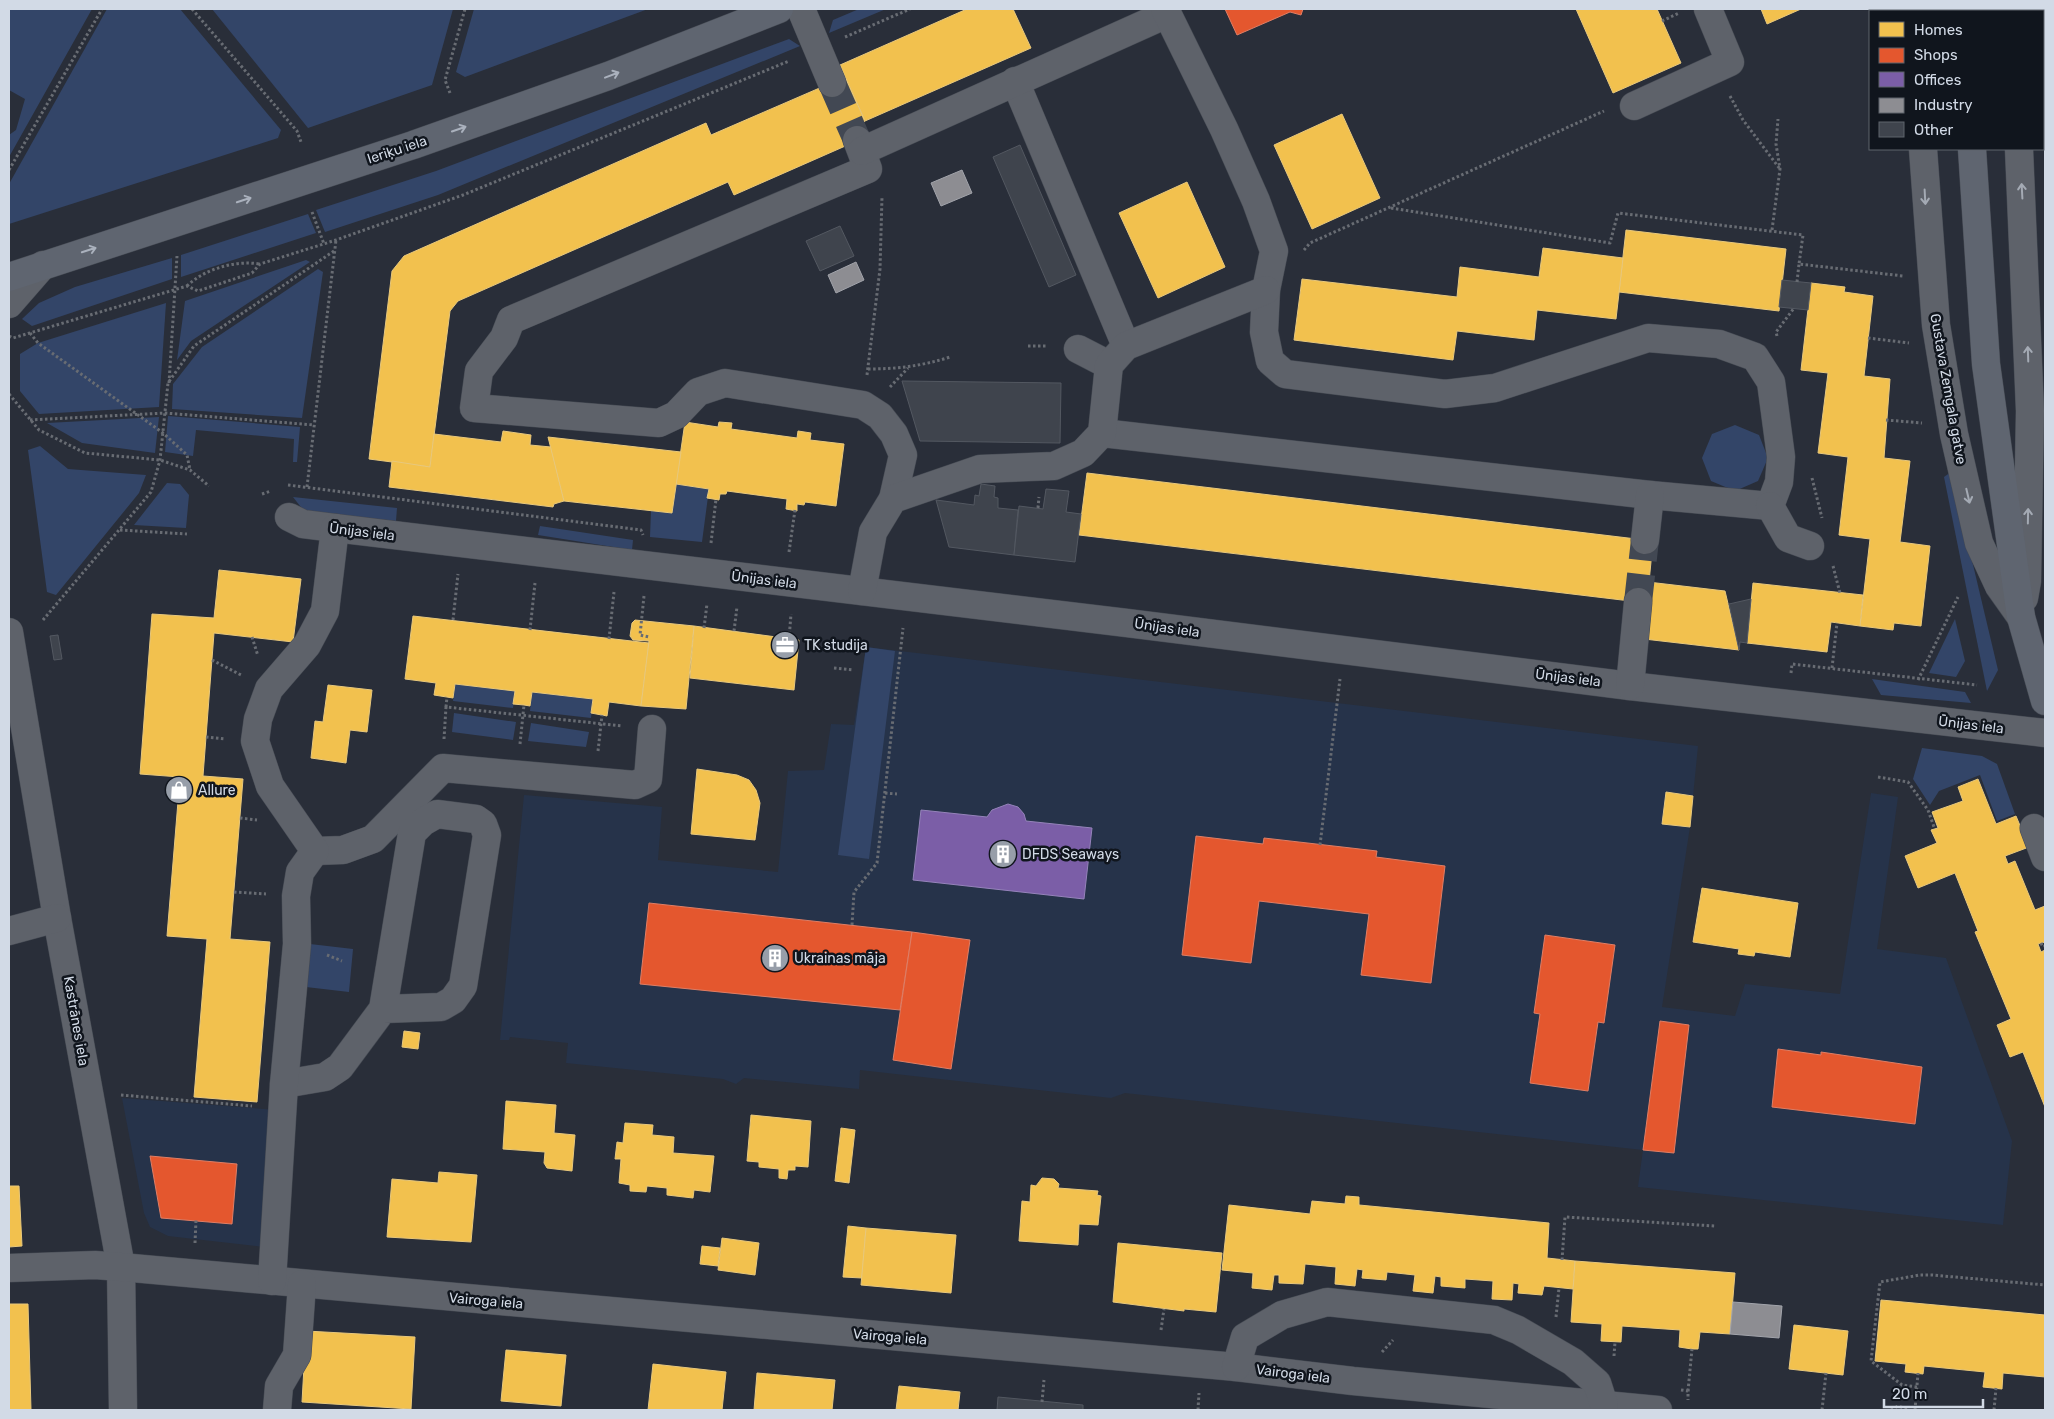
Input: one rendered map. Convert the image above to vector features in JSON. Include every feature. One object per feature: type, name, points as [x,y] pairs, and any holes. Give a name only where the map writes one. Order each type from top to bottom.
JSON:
[{"type":"main road","name":"Ieriķu iela","points":[[9,276],[413,145],[608,76],[779,9]]},
{"type":"main road","name":"Gustava Zemgala gatve","points":[[1972,150],[1986,364],[2022,617],[2045,701]]},
{"type":"street","points":[[801,9],[832,83]]},
{"type":"street","points":[[1634,106],[1730,62],[1708,9]]},
{"type":"street","points":[[862,591],[873,532],[893,499],[903,455],[894,434],[880,416],[863,405],[725,383],[698,392],[676,414],[659,422],[474,408],[479,372],[504,338],[511,320],[868,169],[859,146],[1015,80],[1166,11],[1232,147],[1256,201],[1274,251],[1266,290],[1264,332],[1270,361],[1285,374],[1445,394],[1495,388],[1648,338],[1719,344],[1755,357],[1771,382],[1781,457],[1778,482],[1770,506],[1788,538],[1821,551]]},
{"type":"street","points":[[893,499],[980,469],[1054,466],[1083,453],[1102,434],[1117,355],[1015,80]]},
{"type":"street","name":"Gustava Zemgala gatve","points":[[1923,150],[1927,226],[1936,325],[1954,434],[1978,543],[1999,586],[2022,617]]},
{"type":"street","name":"Gustava Zemgala gatve","points":[[2019,150],[2030,411],[2027,581],[2022,617]]},
{"type":"street","points":[[9,304],[43,265]]},
{"type":"street","points":[[1078,349],[1117,355],[1266,290]]},
{"type":"street","points":[[1102,434],[1650,495],[1770,506]]},
{"type":"street","points":[[1645,540],[1650,495]]},
{"type":"street","name":"Ūnijas iela","points":[[289,517],[302,524],[1630,686],[2045,733]]},
{"type":"street","points":[[315,851],[270,786],[255,741],[258,719],[269,689],[306,645],[325,611],[335,528]]},
{"type":"street","points":[[1630,686],[1638,602]]},
{"type":"street","name":"Kastrānes iela","points":[[9,632],[57,918],[122,1267],[124,1410]]},
{"type":"street","points":[[315,851],[343,850],[373,839],[443,768],[635,785],[648,779],[652,729]]},
{"type":"street","points":[[283,1096],[325,1077],[340,1067],[383,1009],[412,833],[423,822],[437,814],[476,819],[483,824],[487,835],[463,986],[453,1000],[441,1007],[383,1009]]},
{"type":"street","points":[[2034,828],[2045,857]]},
{"type":"street","points":[[272,1281],[283,1096],[297,944],[296,896],[300,872],[315,851]]},
{"type":"street","points":[[9,931],[57,918]]},
{"type":"street","name":"Vairoga iela","points":[[9,1268],[122,1267],[1236,1367],[1349,1381],[1658,1410]]},
{"type":"street","points":[[277,1410],[278,1386],[297,1355],[302,1284]]},
{"type":"street","points":[[1236,1367],[1245,1337],[1282,1315],[1327,1302],[1494,1320],[1518,1330],[1573,1362],[1597,1383],[1604,1405]]},
{"type":"path","points":[[9,170],[102,9]]},
{"type":"path","points":[[192,9],[297,131],[301,142]]},
{"type":"path","points":[[450,93],[445,80],[465,9]]},
{"type":"path","points":[[13,338],[176,290],[187,286],[197,276],[244,261],[260,264],[324,244],[463,196],[910,9]]},
{"type":"path","points":[[1730,62],[1726,86],[1743,120],[1780,169]]},
{"type":"path","points":[[1298,255],[1310,243],[1622,103],[1634,106]]},
{"type":"path","points":[[1772,230],[1780,169],[1776,144],[1778,119]]},
{"type":"path","points":[[882,194],[880,269],[868,370],[917,367],[950,357]]},
{"type":"path","points":[[1390,208],[1610,243],[1618,213],[1803,234],[1798,282]]},
{"type":"path","points":[[312,212],[324,244]]},
{"type":"path","points":[[307,487],[336,240]]},
{"type":"path","points":[[168,383],[194,346],[334,251]]},
{"type":"path","points":[[43,620],[151,492],[160,460],[163,433],[176,290],[177,256]]},
{"type":"path","points":[[187,286],[198,291],[252,273],[260,264]]},
{"type":"path","points":[[1799,264],[1913,277]]},
{"type":"path","points":[[30,333],[38,343],[163,433],[187,455],[190,470]]},
{"type":"path","points":[[1868,338],[1917,344]]},
{"type":"path","points":[[9,394],[39,430],[85,453],[160,460],[190,470],[210,486]]},
{"type":"path","points":[[30,420],[165,413],[314,425]]},
{"type":"path","points":[[1886,420],[1928,424]]},
{"type":"path","points":[[710,551],[716,500]]},
{"type":"path","points":[[788,560],[794,510]]},
{"type":"path","points":[[119,530],[187,534]]},
{"type":"path","points":[[1821,551],[1840,593]]},
{"type":"path","points":[[453,620],[459,566]]},
{"type":"path","points":[[530,630],[536,575]]},
{"type":"path","points":[[609,639],[614,584]]},
{"type":"path","points":[[645,588],[640,635],[649,637]]},
{"type":"path","points":[[1918,680],[1958,597]]},
{"type":"path","points":[[704,628],[706,613]]},
{"type":"path","points":[[852,925],[854,892],[877,863],[904,620]]},
{"type":"path","points":[[1832,668],[1837,623]]},
{"type":"path","points":[[789,639],[790,625]]},
{"type":"path","points":[[834,668],[853,670]]},
{"type":"path","points":[[1320,845],[1341,673]]},
{"type":"path","points":[[443,768],[447,697]]},
{"type":"path","points":[[517,775],[524,705]]},
{"type":"path","points":[[446,707],[652,729]]},
{"type":"path","points":[[1878,776],[1908,782],[1928,810],[1934,827]]},
{"type":"path","points":[[885,793],[897,794]]},
{"type":"path","points":[[113,1094],[283,1096]]},
{"type":"path","points":[[1562,1260],[1565,1217],[1715,1226]]},
{"type":"path","points":[[194,1248],[196,1220]]},
{"type":"path","points":[[1917,1387],[1902,1384],[1871,1361],[1880,1282],[1932,1274],[2045,1285]]},
{"type":"path","points":[[1556,1322],[1559,1288]]},
{"type":"path","points":[[1688,1391],[1692,1348]]},
{"type":"path","points":[[1822,1410],[1826,1373]]},
{"type":"path","points":[[1915,1410],[1918,1373]]},
{"type":"path","points":[[1994,1410],[1996,1388]]},
{"type":"path","points":[[1890,1410],[1898,1406],[1909,1410]]},
{"type":"shaded area","points":[[9,9],[92,9],[9,157],[9,135],[16,130],[25,99],[9,90]]},
{"type":"shaded area","points":[[107,9],[180,9],[281,130],[278,138],[9,224],[9,184]]},
{"type":"shaded area","points":[[212,9],[453,9],[432,85],[308,128]]},
{"type":"shaded area","points":[[474,9],[648,9],[465,77],[456,72]]},
{"type":"shaded area","points":[[859,9],[886,9],[829,33],[833,20]]},
{"type":"shaded area","points":[[789,39],[800,46],[438,195],[325,232],[316,210],[436,171]]},
{"type":"shaded area","points":[[308,214],[316,233],[181,277],[181,255]]},
{"type":"shaded area","points":[[172,258],[172,279],[32,326],[22,319],[39,303],[75,287]]},
{"type":"shaded area","points":[[306,260],[310,262],[191,341],[177,360],[185,301]]},
{"type":"shaded area","points":[[318,269],[323,272],[302,418],[172,409],[173,384],[202,347]]},
{"type":"shaded area","points":[[166,303],[159,407],[39,414],[20,391],[20,354],[38,343]]},
{"type":"shaded area","points":[[168,416],[300,427],[297,462],[293,462],[294,439],[196,430],[193,456],[165,452]]},
{"type":"shaded area","points":[[159,417],[155,453],[82,443],[47,423]]},
{"type":"shaded area","points":[[1735,425],[1759,435],[1768,458],[1758,481],[1735,491],[1711,481],[1702,458],[1712,434]]},
{"type":"shaded area","points":[[40,446],[68,469],[146,475],[139,493],[56,595],[47,592],[28,450]]},
{"type":"shaded area","points":[[1951,472],[1998,670],[1987,691],[1944,477]]},
{"type":"shaded area","points":[[167,483],[180,484],[189,495],[186,528],[134,525]]},
{"type":"shaded area","points":[[676,484],[709,489],[702,542],[650,537],[651,511],[672,512]]},
{"type":"shaded area","points":[[293,497],[397,508],[396,521],[304,511]]},
{"type":"shaded area","points":[[540,526],[633,540],[632,550],[538,535]]},
{"type":"shaded area","points":[[1955,619],[1965,661],[1956,677],[1929,673]]},
{"type":"shaded area","points":[[866,647],[1698,746],[1690,827],[1662,1007],[1735,1016],[1745,984],[1840,994],[1871,793],[1898,797],[1877,949],[1946,958],[2012,1141],[2003,1225],[1638,1187],[1643,1150],[1125,1093],[1111,1098],[860,1070],[859,1089],[744,1078],[736,1084],[723,1079],[566,1063],[568,1043],[510,1037],[509,1040],[500,1040],[524,795],[662,807],[658,860],[778,872],[788,771],[824,770],[831,724],[854,725]]},
{"type":"shaded area","points":[[866,647],[895,651],[869,859],[838,855]]},
{"type":"shaded area","points":[[1872,679],[1965,692],[1971,703],[1881,695]]},
{"type":"shaded area","points":[[455,684],[515,691],[513,708],[453,701]]},
{"type":"shaded area","points":[[532,692],[593,699],[591,718],[530,711]]},
{"type":"shaded area","points":[[454,713],[516,722],[513,740],[452,732]]},
{"type":"shaded area","points":[[531,723],[589,732],[586,747],[528,741]]},
{"type":"shaded area","points":[[1922,748],[1982,756],[1997,764],[2015,814],[1997,821],[1980,775],[1939,791],[1930,805],[1913,779]]},
{"type":"shaded area","points":[[310,944],[353,949],[349,992],[306,987]]},
{"type":"shaded area","points":[[122,1098],[277,1110],[264,1247],[168,1236],[150,1227],[144,1213]]},
{"type":"building: Homes","points":[[967,9],[1013,9],[1031,48],[865,121],[840,65]]},
{"type":"building: Homes","points":[[1576,9],[1657,9],[1681,63],[1613,93]]},
{"type":"building: Homes","points":[[1761,9],[1801,9],[1767,24]]},
{"type":"building: Homes","points":[[845,77],[865,121],[863,123],[868,136],[734,195],[728,182],[458,301],[450,311],[430,467],[369,459],[392,271],[404,256],[706,123],[711,135]]},
{"type":"building: Homes","points":[[1342,114],[1380,198],[1312,229],[1274,145]]},
{"type":"building: Homes","points":[[1187,182],[1225,267],[1158,298],[1119,213]]},
{"type":"building: Homes","points":[[1626,230],[1786,249],[1779,311],[1619,292]]},
{"type":"building: Homes","points":[[1543,248],[1623,258],[1616,319],[1537,310],[1534,340],[1457,331],[1453,360],[1294,340],[1302,279],[1457,297],[1460,267],[1539,277]]},
{"type":"building: Homes","points":[[1811,283],[1845,287],[1844,292],[1873,296],[1864,376],[1890,379],[1884,458],[1910,461],[1900,542],[1930,546],[1921,626],[1894,623],[1893,630],[1860,626],[1870,539],[1839,535],[1848,457],[1818,453],[1828,373],[1801,370]]},
{"type":"building: Homes","points":[[685,422],[718,427],[719,422],[732,423],[731,429],[797,438],[798,431],[811,433],[810,440],[844,444],[836,506],[805,502],[804,505],[797,504],[797,511],[786,509],[787,499],[727,491],[726,494],[720,494],[719,500],[707,498],[709,489],[676,484]]},
{"type":"building: Homes","points":[[503,431],[531,435],[530,445],[551,447],[564,501],[554,504],[553,507],[389,487],[392,461],[430,467],[434,434],[501,442]]},
{"type":"building: Homes","points":[[548,437],[681,452],[672,513],[564,501]]},
{"type":"building: Homes","points":[[1087,473],[1653,541],[1647,603],[1079,535]]},
{"type":"building: Homes","points":[[219,570],[301,579],[293,642],[214,633],[203,776],[243,779],[230,939],[270,942],[257,1102],[194,1097],[207,939],[167,936],[180,777],[140,774],[152,614],[214,618]]},
{"type":"building: Homes","points":[[1648,582],[1725,591],[1739,650],[1644,639]]},
{"type":"building: Homes","points":[[1753,583],[1863,595],[1860,626],[1831,622],[1827,652],[1747,643]]},
{"type":"building: Homes","points":[[413,616],[649,643],[641,706],[609,702],[607,716],[591,713],[593,699],[532,692],[530,706],[513,704],[515,691],[455,684],[453,698],[434,695],[436,683],[405,679]]},
{"type":"building: Homes","points":[[635,620],[694,626],[686,709],[641,706],[649,641],[633,640],[630,636],[632,623]]},
{"type":"building: Homes","points":[[694,626],[799,640],[794,690],[690,678]]},
{"type":"building: Homes","points":[[328,685],[372,690],[367,732],[350,730],[346,763],[311,758],[315,721],[323,722]]},
{"type":"building: Homes","points":[[697,769],[737,775],[749,780],[756,790],[760,803],[755,840],[691,834]]},
{"type":"building: Homes","points":[[1978,779],[1996,824],[2016,816],[2029,847],[2005,856],[2008,864],[2015,861],[2035,910],[2045,906],[2045,942],[2038,944],[2041,952],[2045,950],[2045,1107],[2023,1052],[2010,1057],[1997,1025],[2011,1019],[1975,932],[1978,931],[1955,873],[1918,888],[1905,856],[1937,843],[1931,830],[1938,828],[1932,812],[1963,801],[1958,787]]},
{"type":"building: Homes","points":[[1666,792],[1693,796],[1690,827],[1662,824]]},
{"type":"building: Homes","points":[[1702,888],[1798,903],[1790,957],[1755,952],[1754,956],[1738,954],[1739,949],[1693,942]]},
{"type":"building: Homes","points":[[404,1031],[420,1033],[418,1049],[402,1047]]},
{"type":"building: Homes","points":[[506,1101],[556,1105],[554,1133],[575,1135],[572,1171],[547,1168],[544,1163],[545,1152],[503,1149]]},
{"type":"building: Homes","points":[[751,1115],[811,1121],[808,1167],[795,1166],[795,1170],[788,1170],[787,1179],[779,1178],[779,1169],[759,1167],[759,1162],[747,1161]]},
{"type":"building: Homes","points":[[625,1123],[653,1125],[652,1135],[674,1137],[673,1153],[714,1156],[710,1192],[694,1190],[693,1198],[667,1195],[667,1188],[647,1186],[646,1192],[630,1191],[630,1185],[619,1183],[621,1159],[615,1159],[617,1142],[623,1143]]},
{"type":"building: Homes","points":[[841,1128],[855,1130],[849,1183],[835,1181]]},
{"type":"building: Homes","points":[[439,1172],[477,1175],[471,1242],[387,1237],[392,1179],[438,1183]]},
{"type":"building: Homes","points":[[1042,1178],[1054,1179],[1059,1184],[1058,1188],[1098,1191],[1097,1195],[1101,1196],[1098,1225],[1079,1224],[1078,1245],[1019,1241],[1022,1201],[1030,1202],[1031,1185],[1036,1186]]},
{"type":"building: Homes","points":[[9,1186],[19,1186],[22,1246],[9,1247]]},
{"type":"building: Homes","points":[[1346,1196],[1359,1197],[1359,1205],[1549,1223],[1547,1258],[1575,1261],[1573,1289],[1544,1286],[1542,1295],[1518,1293],[1519,1284],[1513,1283],[1512,1300],[1492,1299],[1493,1281],[1465,1279],[1465,1288],[1441,1286],[1441,1277],[1435,1276],[1433,1293],[1413,1291],[1415,1275],[1387,1272],[1386,1280],[1362,1278],[1363,1270],[1357,1269],[1355,1286],[1335,1284],[1336,1267],[1305,1264],[1303,1284],[1279,1283],[1279,1275],[1274,1275],[1272,1290],[1252,1288],[1253,1273],[1222,1270],[1229,1205],[1310,1214],[1312,1201],[1345,1204]]},
{"type":"building: Homes","points":[[848,1226],[866,1228],[862,1278],[843,1277]]},
{"type":"building: Homes","points":[[866,1228],[956,1235],[951,1293],[861,1285]]},
{"type":"building: Homes","points":[[722,1238],[759,1243],[755,1275],[718,1270]]},
{"type":"building: Homes","points":[[1118,1243],[1222,1253],[1216,1312],[1184,1309],[1184,1311],[1113,1302]]},
{"type":"building: Homes","points":[[702,1246],[720,1248],[718,1266],[700,1264]]},
{"type":"building: Homes","points":[[1575,1261],[1735,1273],[1730,1334],[1700,1332],[1698,1349],[1692,1349],[1679,1347],[1680,1330],[1622,1326],[1621,1342],[1601,1341],[1602,1324],[1571,1322]]},
{"type":"building: Homes","points":[[1881,1300],[2045,1315],[2045,1377],[2003,1373],[2002,1389],[1983,1387],[1985,1372],[1924,1366],[1923,1374],[1905,1372],[1906,1364],[1875,1361]]},
{"type":"building: Homes","points":[[9,1304],[28,1304],[31,1410],[9,1410]]},
{"type":"building: Homes","points":[[1794,1325],[1848,1331],[1843,1375],[1789,1369]]},
{"type":"building: Homes","points":[[306,1331],[415,1337],[411,1409],[302,1402]]},
{"type":"building: Homes","points":[[506,1350],[566,1355],[561,1406],[501,1401]]},
{"type":"building: Homes","points":[[653,1364],[726,1372],[722,1410],[648,1410]]},
{"type":"building: Homes","points":[[757,1373],[835,1380],[832,1410],[754,1410]]},
{"type":"building: Homes","points":[[899,1386],[960,1392],[958,1410],[896,1410]]},
{"type":"building: Shops","points":[[1225,9],[1303,9],[1301,15],[1290,12],[1237,35]]},
{"type":"building: Shops","points":[[1196,836],[1263,844],[1264,838],[1377,851],[1376,857],[1445,866],[1431,983],[1361,975],[1369,914],[1259,901],[1251,963],[1182,955]]},
{"type":"building: Shops","name":"Ukrainas māja","points":[[649,903],[912,932],[900,1010],[640,984]]},
{"type":"building: Shops","points":[[912,932],[970,940],[951,1069],[893,1060]]},
{"type":"building: Shops","points":[[1545,935],[1615,945],[1604,1023],[1598,1022],[1588,1091],[1530,1083],[1540,1014],[1534,1013]]},
{"type":"building: Shops","points":[[1660,1021],[1689,1025],[1674,1153],[1643,1150]]},
{"type":"building: Shops","points":[[1778,1049],[1821,1055],[1821,1052],[1922,1067],[1915,1124],[1772,1107]]},
{"type":"building: Shops","points":[[150,1156],[237,1164],[232,1224],[161,1218]]},
{"type":"building: Offices","name":"DFDS Seaways","points":[[1008,804],[1018,807],[1024,814],[1026,821],[1092,828],[1084,899],[913,880],[921,810],[987,817],[992,810]]},
{"type":"building: Industry","points":[[962,170],[972,193],[941,206],[931,183]]},
{"type":"building: Industry","points":[[856,262],[864,280],[836,293],[828,275]]},
{"type":"building: Industry","points":[[1733,1302],[1782,1306],[1779,1338],[1730,1334]]},
{"type":"building: Other","points":[[1020,145],[1076,275],[1049,287],[993,157]]},
{"type":"building: Other","points":[[840,226],[854,256],[820,271],[806,241]]},
{"type":"building: Other","points":[[1782,280],[1811,283],[1808,310],[1779,307]]},
{"type":"building: Other","points":[[902,381],[1061,383],[1060,443],[920,441]]},
{"type":"building: Other","points":[[981,484],[995,486],[994,497],[998,498],[998,508],[1018,510],[1014,555],[949,547],[936,500],[974,505],[975,495],[979,496]]},
{"type":"building: Other","points":[[1046,489],[1069,491],[1066,512],[1081,514],[1075,562],[1014,555],[1019,506],[1043,509]]},
{"type":"building: Other","points":[[1751,599],[1747,643],[1740,642],[1739,650],[1729,604]]},
{"type":"building: Other","points":[[58,635],[62,659],[54,660],[50,636]]},
{"type":"building: Other","points":[[998,1397],[1083,1405],[1083,1410],[997,1410]]},
{"type":"tunnel","points":[[832,83],[857,140]]},
{"type":"tunnel","points":[[1638,602],[1645,540]]},
{"type":"place","name":"TK studija","points":[[785,645]]},
{"type":"place","name":"Allure","points":[[179,790]]},
{"type":"place","name":"DFDS Seaways","points":[[1003,854]]},
{"type":"place","name":"Ukrainas māja","points":[[775,958]]}]
